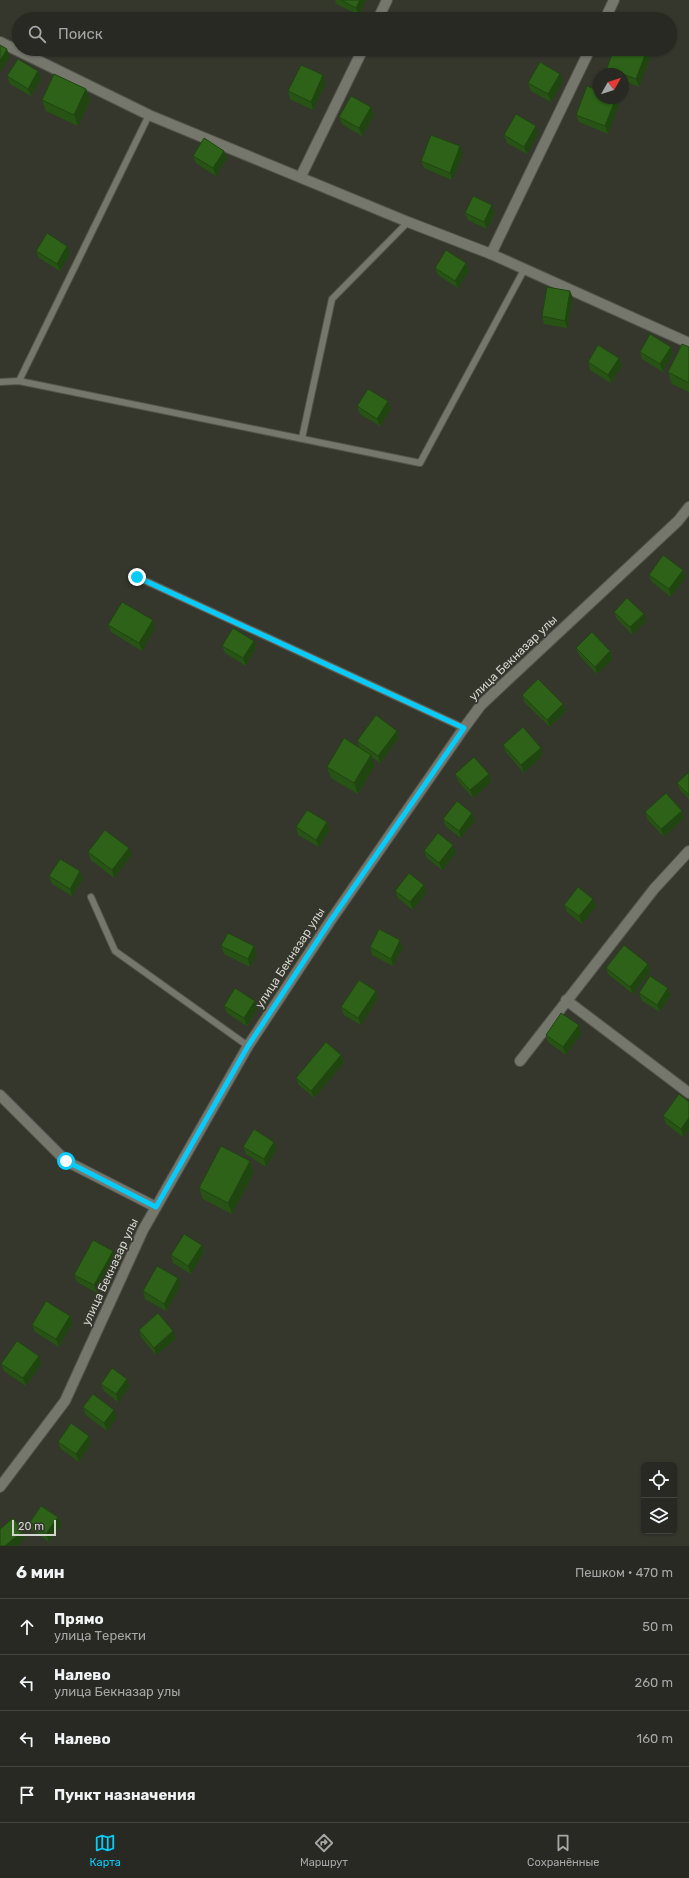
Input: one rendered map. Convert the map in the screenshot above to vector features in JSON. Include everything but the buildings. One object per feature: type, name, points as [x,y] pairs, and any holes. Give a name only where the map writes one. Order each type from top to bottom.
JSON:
[{"type":"street","points":[[381,12],[387,0]]},
{"type":"street","points":[[608,12],[614,0]]},
{"type":"street","points":[[0,42],[12,48]]},
{"type":"street","points":[[29,56],[149,115],[301,176],[408,222],[525,268],[689,343]]},
{"type":"street","points":[[301,176],[360,56]]},
{"type":"street","points":[[491,254],[587,56]]},
{"type":"street","name":"улица Бекназар улы","points":[[0,1487],[65,1401],[143,1230],[248,1046],[331,920],[464,728],[481,705],[678,521],[689,507]]},
{"type":"street","points":[[520,1061],[566,1000],[654,889],[689,851]]},
{"type":"street","points":[[566,1000],[689,1093]]},
{"type":"street","points":[[0,1095],[66,1161],[156,1207]]},
{"type":"lane","points":[[19,382],[149,115]]},
{"type":"lane","points":[[302,438],[332,299],[408,222]]},
{"type":"lane","points":[[0,382],[19,382],[420,463],[525,268]]},
{"type":"lane","points":[[137,577],[464,728]]},
{"type":"lane","points":[[92,897],[115,951],[248,1046]]},
{"type":"route","points":[[66,1161],[156,1207],[248,1046],[331,920],[464,728],[137,577]]}]
